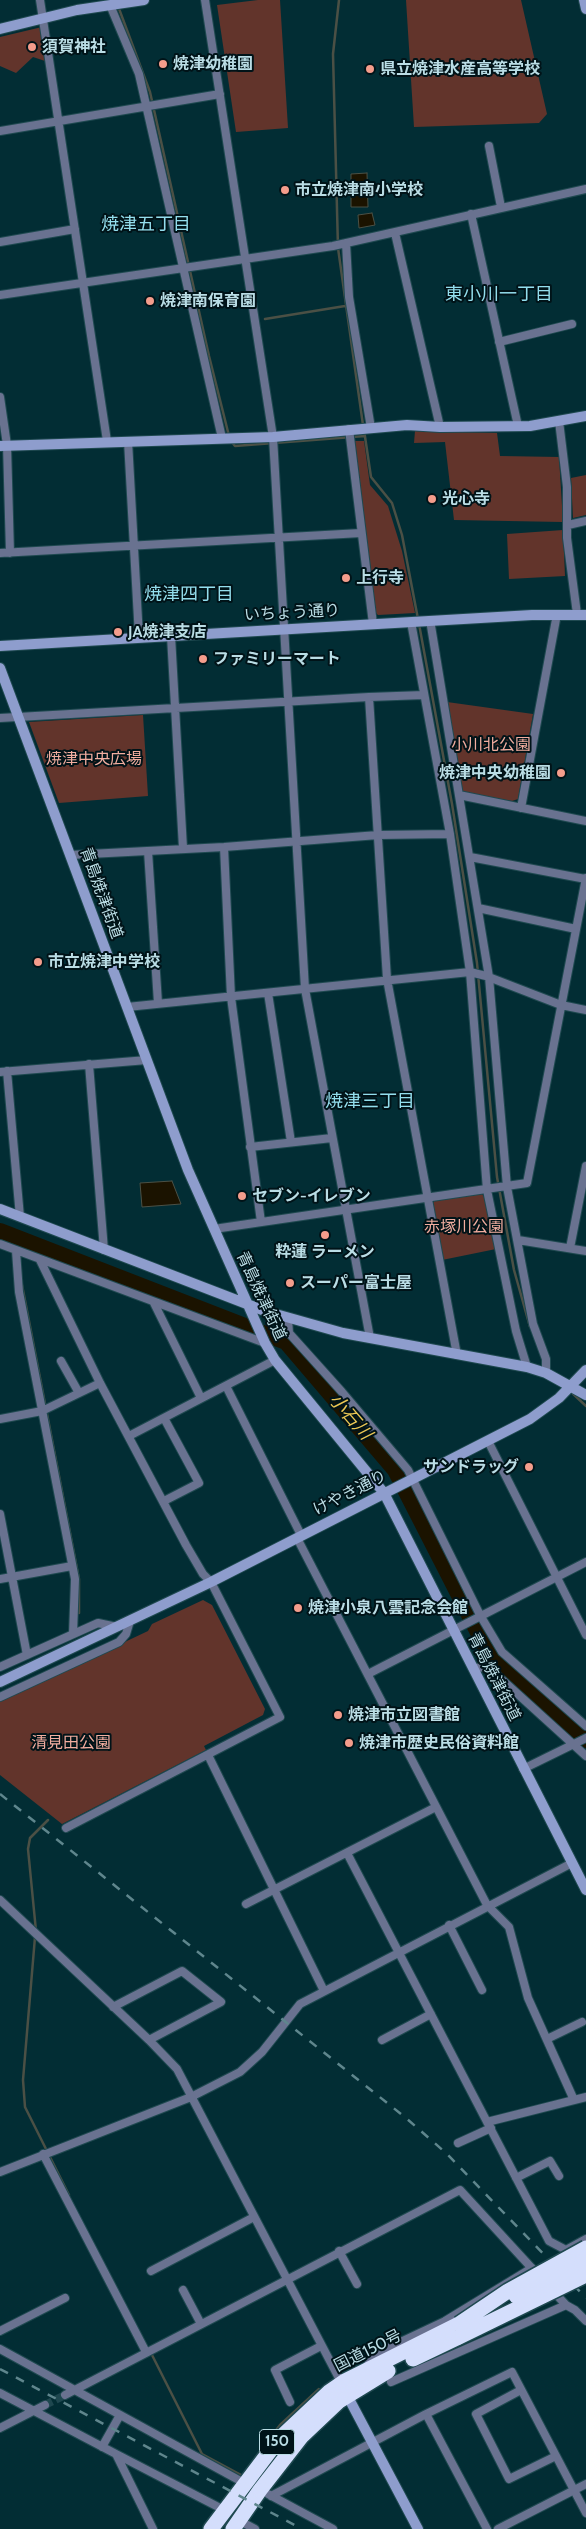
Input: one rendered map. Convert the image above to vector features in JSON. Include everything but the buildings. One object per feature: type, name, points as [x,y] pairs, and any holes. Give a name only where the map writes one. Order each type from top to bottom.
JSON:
[{"type":"highway","name":"150","points":[[459,2331],[508,2291],[586,2248]]},
{"type":"highway","name":"国道150号","points":[[236,2525],[259,2490],[279,2440],[313,2405],[344,2389],[378,2376],[586,2262]]},
{"type":"highway","name":"国道150号","points":[[344,2389],[361,2373],[586,2273]]},
{"type":"highway","name":"150","points":[[459,2331],[531,2312],[586,2286]]},
{"type":"highway","name":"国道150号","points":[[212,2529],[226,2511],[259,2490]]},
{"type":"street","points":[[40,0],[107,441]]},
{"type":"street","points":[[0,29],[42,18],[116,3],[144,0]]},
{"type":"street","points":[[205,0],[244,258],[274,437],[305,989],[370,1338]]},
{"type":"street","points":[[584,0],[586,9]]},
{"type":"street","points":[[116,3],[146,106],[222,438]]},
{"type":"street","points":[[0,131],[220,94]]},
{"type":"street","points":[[489,146],[501,207]]},
{"type":"street","points":[[0,295],[346,244],[586,189]]},
{"type":"street","points":[[471,214],[518,426]]},
{"type":"street","points":[[0,242],[75,229]]},
{"type":"street","points":[[395,232],[440,427]]},
{"type":"street","points":[[346,244],[349,297],[372,428]]},
{"type":"street","points":[[499,342],[572,324]]},
{"type":"street","points":[[0,397],[10,553]]},
{"type":"street","points":[[4,446],[107,441],[274,437],[407,425],[440,427],[518,426],[586,416]]},
{"type":"street","points":[[559,421],[568,525],[567,538],[581,614]]},
{"type":"street","points":[[349,429],[373,624]]},
{"type":"street","points":[[128,441],[139,638]]},
{"type":"street","points":[[568,525],[586,521]]},
{"type":"street","points":[[0,553],[134,544],[362,533]]},
{"type":"street","points":[[521,808],[557,614]]},
{"type":"street","name":"いちょう通り","points":[[0,646],[581,614]]},
{"type":"street","points":[[428,621],[470,857],[488,976],[506,1188],[518,1240],[533,1324],[546,1359],[546,1373]]},
{"type":"street","points":[[413,622],[472,972],[490,1190],[519,1344],[527,1367]]},
{"type":"street","points":[[170,636],[183,848]]},
{"type":"street","name":"青島焼津街道","points":[[0,668],[188,1170],[253,1318],[275,1360],[384,1493],[523,1769],[572,1863],[583,1877],[586,1890]]},
{"type":"street","points":[[0,718],[424,695]]},
{"type":"street","points":[[369,697],[387,979],[457,1355]]},
{"type":"street","points":[[459,796],[586,821]]},
{"type":"street","points":[[70,855],[224,847],[378,835],[450,834]]},
{"type":"street","points":[[224,847],[231,997],[261,1222]]},
{"type":"street","points":[[148,850],[158,1004]]},
{"type":"street","points":[[214,1229],[506,1188],[527,1183],[586,878],[470,857]]},
{"type":"street","points":[[478,908],[576,929]]},
{"type":"street","points":[[127,1007],[387,979],[472,972],[488,976],[561,1005],[586,1010]]},
{"type":"street","points":[[268,993],[291,1142]]},
{"type":"street","points":[[20,1217],[4,1072],[147,1060]]},
{"type":"street","points":[[89,1064],[104,1250]]},
{"type":"street","points":[[250,1147],[332,1138]]},
{"type":"street","points":[[570,1248],[586,1166]]},
{"type":"street","points":[[0,1209],[104,1250],[288,1318],[314,1326],[370,1338],[527,1367],[546,1373],[586,1394]]},
{"type":"street","points":[[518,1240],[586,1251]]},
{"type":"street","points":[[0,1244],[265,1343]]},
{"type":"street","points":[[19,1252],[16,1277],[45,1410],[72,1566],[75,1598],[73,1634]]},
{"type":"street","points":[[40,1260],[100,1382],[186,1545],[203,1574],[211,1582],[280,1717],[66,1828]]},
{"type":"street","points":[[154,1303],[201,1398]]},
{"type":"street","points":[[288,1318],[289,1333],[408,1470],[480,1615],[502,1652],[586,1726]]},
{"type":"street","points":[[62,1360],[78,1393]]},
{"type":"street","points":[[129,1436],[275,1360]]},
{"type":"street","name":"けやき通り","points":[[0,1682],[211,1582],[488,1441],[541,1412],[586,1370]]},
{"type":"street","points":[[0,1419],[45,1410],[100,1382]]},
{"type":"street","points":[[226,1386],[299,1536],[436,1807],[488,1905],[509,1927],[528,1998],[574,2100]]},
{"type":"street","points":[[164,1418],[199,1483],[164,1501]]},
{"type":"street","points":[[488,1441],[586,1635]]},
{"type":"street","points":[[0,1514],[27,1655]]},
{"type":"street","points":[[368,1674],[586,1562]]},
{"type":"street","points":[[0,1578],[72,1566]]},
{"type":"street","points":[[0,1697],[118,1642],[126,1634],[130,1621]]},
{"type":"street","points":[[0,1667],[98,1623],[117,1627]]},
{"type":"street","points":[[473,1668],[488,1667],[586,1756]]},
{"type":"street","points":[[523,1769],[586,1738]]},
{"type":"street","points":[[208,1754],[276,1889],[324,1991]]},
{"type":"street","points":[[246,1904],[436,1807]]},
{"type":"street","points":[[347,1853],[549,2241],[566,2250],[586,2273]]},
{"type":"street","points":[[0,2172],[191,2097],[240,2072],[252,2064],[294,2009],[324,1991],[449,1925],[572,1863]]},
{"type":"street","points":[[0,1900],[149,2040],[177,2069],[418,2529]]},
{"type":"street","points":[[449,1925],[482,1990]]},
{"type":"street","points":[[113,2007],[182,1971],[221,2002],[149,2040]]},
{"type":"street","points":[[382,2040],[431,2014]]},
{"type":"street","points":[[547,2039],[582,2022]]},
{"type":"street","points":[[458,2143],[489,2125],[586,2097]]},
{"type":"street","points":[[47,2153],[146,2352]]},
{"type":"street","points":[[516,2178],[550,2161],[559,2176]]},
{"type":"street","points":[[65,2394],[460,2190],[566,2305],[575,2310],[586,2321]]},
{"type":"street","points":[[151,2271],[254,2217]]},
{"type":"street","points":[[566,2250],[586,2239]]},
{"type":"street","points":[[339,2251],[357,2284]]},
{"type":"street","points":[[361,2373],[377,2353],[445,2321],[532,2268]]},
{"type":"street","points":[[184,2290],[201,2324]]},
{"type":"street","points":[[0,2331],[65,2298]]},
{"type":"street","points":[[478,2302],[497,2336]]},
{"type":"street","points":[[391,2382],[566,2305]]},
{"type":"street","points":[[290,2402],[275,2370],[321,2346]]},
{"type":"street","points":[[0,2349],[333,2529]]},
{"type":"street","points":[[259,2490],[373,2441],[512,2372],[586,2513]]},
{"type":"street","points":[[521,2390],[476,2414],[509,2479],[556,2456]]},
{"type":"street","points":[[0,2393],[226,2511]]},
{"type":"street","points":[[0,2428],[45,2405]]},
{"type":"street","points":[[426,2414],[487,2529]]},
{"type":"street","points":[[102,2447],[120,2415]]},
{"type":"street","points":[[116,2454],[153,2529]]},
{"type":"street","points":[[498,2529],[586,2484]]},
{"type":"street","points":[[236,2525],[255,2529]]},
{"type":"green space","points":[[258,0],[280,0],[288,128],[236,132],[217,5]]},
{"type":"green space","points":[[406,0],[521,0],[547,114],[539,123],[414,127]]},
{"type":"green space","points":[[42,27],[45,61],[33,57],[16,73],[0,66],[0,37]]},
{"type":"green space","points":[[415,431],[497,433],[500,456],[559,457],[563,522],[454,520],[445,442],[414,443]]},
{"type":"green space","points":[[355,441],[364,441],[370,485],[388,506],[402,551],[415,613],[378,615],[376,613]]},
{"type":"green space","points":[[586,475],[586,515],[573,518],[571,478]]},
{"type":"green space","points":[[563,530],[565,576],[509,579],[507,534]]},
{"type":"green space","name":"小川北公園","points":[[447,702],[533,714],[518,799],[512,801],[465,793],[461,790]]},
{"type":"green space","name":"焼津中央広場","points":[[143,715],[148,796],[59,803],[29,722]]},
{"type":"green space","name":"赤塚川公園","points":[[482,1194],[485,1198],[496,1249],[442,1260],[432,1205],[434,1201]]},
{"type":"green space","name":"清見田公園","points":[[203,1600],[212,1605],[265,1709],[263,1715],[204,1746],[206,1750],[62,1824],[0,1775],[0,1701],[148,1631],[152,1624]]},
{"type":"shaded area","points":[[367,173],[368,207],[351,207],[351,174]]},
{"type":"shaded area","points":[[372,213],[375,225],[359,228],[358,215]]},
{"type":"shaded area","points":[[172,1181],[181,1204],[142,1207],[140,1183]]},
{"type":"waterway","points":[[339,0],[333,54],[338,248],[363,425]]},
{"type":"waterway","points":[[118,6],[150,92],[209,356],[229,436]]},
{"type":"waterway","points":[[265,319],[345,306]]},
{"type":"waterway","points":[[364,430],[371,477],[392,503],[402,535],[418,619]]},
{"type":"waterway","points":[[231,441],[235,446],[365,436]]},
{"type":"waterway","points":[[419,624],[452,804],[477,963],[497,1177],[514,1270],[530,1327]]},
{"type":"waterway","name":"小石川","points":[[0,1231],[286,1342],[395,1470],[488,1652],[586,1740]]},
{"type":"waterway","points":[[20,1250],[21,1239]]},
{"type":"waterway","points":[[22,1285],[79,1579],[79,1613]]},
{"type":"waterway","points":[[569,1390],[586,1406]]},
{"type":"waterway","points":[[36,1931],[28,1849],[30,1838],[48,1820]]},
{"type":"waterway","points":[[35,1937],[23,2080],[25,2107],[69,2195]]},
{"type":"waterway","points":[[151,2353],[202,2454],[243,2476]]},
{"type":"waterway","points":[[256,2457],[280,2425],[319,2389]]},
{"type":"tunnel","points":[[45,2405],[65,2395]]},
{"type":"railway","points":[[0,1794],[406,2118],[446,2153],[586,2298]]},
{"type":"railway","points":[[0,2369],[302,2529]]},
{"type":"place","name":"須賀神社","points":[[32,47]]},
{"type":"place","name":"焼津幼稚園","points":[[163,64]]},
{"type":"place","name":"県立焼津水産高等学校","points":[[370,69]]},
{"type":"place","name":"市立焼津南小学校","points":[[285,190]]},
{"type":"place","name":"焼津南保育園","points":[[150,301]]},
{"type":"place","name":"光心寺","points":[[432,499]]},
{"type":"place","name":"上行寺","points":[[346,578]]},
{"type":"place","name":"JA焼津支店","points":[[118,632]]},
{"type":"place","name":"ファミリーマート","points":[[203,659]]},
{"type":"place","name":"焼津中央幼稚園","points":[[561,773]]},
{"type":"place","name":"市立焼津中学校","points":[[38,962]]},
{"type":"place","name":"セブン-イレブン","points":[[242,1196]]},
{"type":"place","name":"粋蓮 ラーメン","points":[[325,1235]]},
{"type":"place","name":"スーパー富士屋","points":[[290,1283]]},
{"type":"place","name":"サンドラッグ","points":[[529,1467]]},
{"type":"place","name":"焼津小泉八雲記念会館","points":[[298,1608]]},
{"type":"place","name":"焼津市立図書館","points":[[338,1715]]},
{"type":"place","name":"焼津市歴史民俗資料館","points":[[349,1743]]},
{"type":"district","name":"焼津五丁目","points":[[146,225]]},
{"type":"district","name":"東小川一丁目","points":[[499,295]]},
{"type":"district","name":"焼津四丁目","points":[[189,595]]},
{"type":"district","name":"焼津三丁目","points":[[370,1102]]}]
